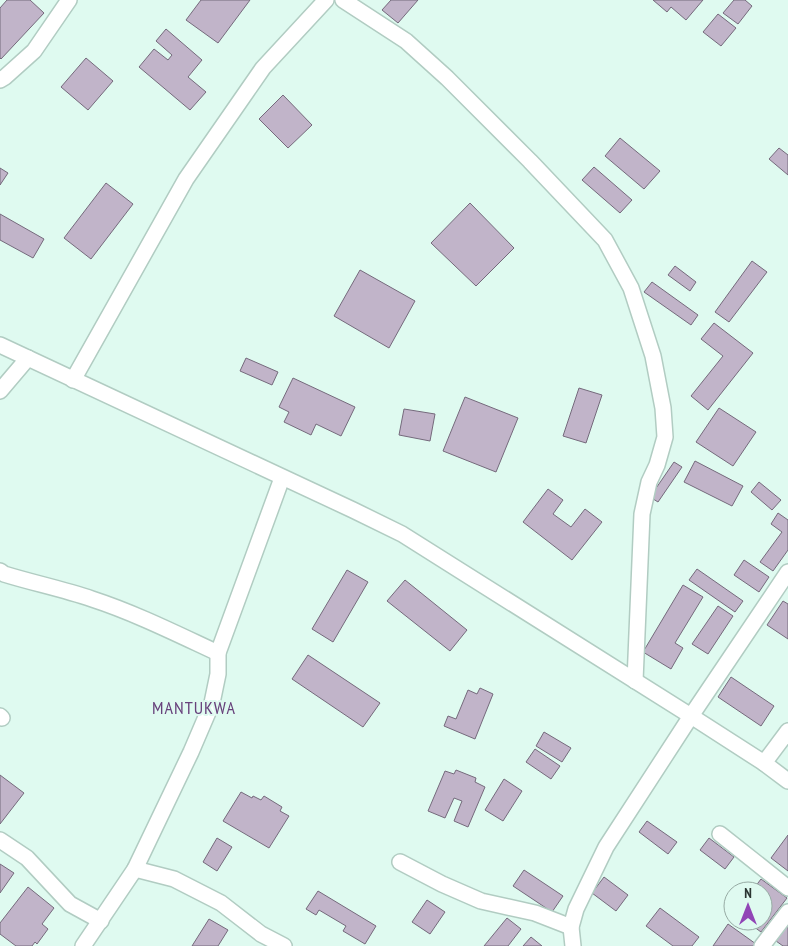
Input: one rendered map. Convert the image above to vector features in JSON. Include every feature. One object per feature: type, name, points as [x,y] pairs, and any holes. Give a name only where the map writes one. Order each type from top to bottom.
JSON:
[{"type":"street","points":[[0,80],[34,51],[69,0]]},
{"type":"street","points":[[73,380],[186,179],[263,68],[326,0]]},
{"type":"street","points":[[344,0],[406,41],[530,161],[605,240],[631,288],[653,356],[663,408],[664,437],[657,465],[649,482],[642,514],[635,681]]},
{"type":"street","points":[[0,345],[402,534],[691,716],[764,763],[788,782]]},
{"type":"street","points":[[0,391],[28,358]]},
{"type":"street","points":[[83,946],[135,869],[191,752],[212,703],[218,674],[218,653],[282,478]]},
{"type":"street","points":[[0,571],[11,576],[94,599],[218,653]]},
{"type":"street","points":[[573,946],[571,927],[576,909],[606,847],[788,572]]},
{"type":"street","points":[[764,763],[788,731]]},
{"type":"street","points":[[720,834],[788,888]]},
{"type":"street","points":[[0,840],[26,858],[70,904],[101,921]]},
{"type":"street","points":[[400,862],[442,884],[482,901],[535,913],[571,927]]},
{"type":"street","points":[[135,869],[174,879],[221,902],[261,934],[284,946]]},
{"type":"street","points":[[762,946],[788,912]]},
{"type":"building","points":[[7,0],[30,0],[44,13],[1,59],[0,8]]},
{"type":"building","points":[[201,0],[250,0],[218,43],[186,20]]},
{"type":"building","points":[[391,0],[418,0],[398,23],[382,10]]},
{"type":"building","points":[[653,0],[703,0],[686,20],[671,7],[667,12]]},
{"type":"building","points":[[734,0],[745,0],[752,6],[738,24],[723,13]]},
{"type":"building","points":[[718,14],[736,28],[721,46],[703,32]]},
{"type":"building","points":[[166,29],[202,60],[188,77],[206,92],[190,110],[139,67],[154,49],[168,60],[172,55],[156,41]]},
{"type":"building","points":[[86,58],[113,81],[88,110],[61,87]]},
{"type":"building","points":[[283,95],[312,125],[288,148],[259,119]]},
{"type":"building","points":[[620,138],[660,171],[644,189],[605,156]]},
{"type":"building","points":[[779,148],[788,155],[788,175],[769,159]]},
{"type":"building","points":[[594,167],[632,200],[620,213],[582,180]]},
{"type":"building","points":[[0,168],[8,173],[0,185]]},
{"type":"building","points":[[106,183],[133,204],[91,259],[64,238]]},
{"type":"building","points":[[470,203],[514,248],[476,286],[431,243]]},
{"type":"building","points":[[0,214],[44,239],[33,258],[0,240]]},
{"type":"building","points":[[752,261],[767,272],[729,322],[715,312]]},
{"type":"building","points":[[675,266],[696,282],[690,291],[668,275]]},
{"type":"building","points":[[360,270],[415,301],[389,348],[334,316]]},
{"type":"building","points":[[652,282],[698,315],[691,325],[644,292]]},
{"type":"building","points":[[714,323],[753,353],[708,410],[691,396],[723,356],[701,339]]},
{"type":"building","points":[[246,358],[278,372],[272,385],[240,371]]},
{"type":"building","points":[[293,378],[355,407],[341,436],[316,424],[311,435],[284,422],[289,412],[279,407]]},
{"type":"building","points":[[579,388],[602,395],[586,443],[563,436]]},
{"type":"building","points":[[465,397],[518,418],[496,472],[443,451]]},
{"type":"building","points":[[719,408],[756,432],[733,466],[696,442]]},
{"type":"building","points":[[404,409],[435,414],[430,441],[399,435]]},
{"type":"building","points":[[695,461],[743,486],[732,506],[684,482]]},
{"type":"building","points":[[674,462],[682,467],[658,502],[650,497]]},
{"type":"building","points":[[759,482],[781,500],[772,510],[751,492]]},
{"type":"building","points":[[548,489],[563,500],[553,514],[571,527],[585,509],[602,522],[572,560],[523,522]]},
{"type":"building","points":[[778,513],[788,520],[788,550],[773,571],[760,562],[782,532],[771,524]]},
{"type":"building","points":[[744,560],[769,577],[759,592],[734,575]]},
{"type":"building","points":[[697,569],[743,601],[735,612],[689,580]]},
{"type":"building","points":[[347,570],[368,582],[333,642],[312,629]]},
{"type":"building","points":[[405,580],[467,630],[450,651],[387,601]]},
{"type":"building","points":[[683,585],[703,597],[675,643],[683,648],[671,669],[643,652]]},
{"type":"building","points":[[783,601],[788,604],[788,639],[767,625]]},
{"type":"building","points":[[718,606],[733,616],[708,654],[692,644]]},
{"type":"building","points":[[308,655],[380,703],[363,727],[292,679]]},
{"type":"building","points":[[731,677],[774,706],[761,726],[718,697]]},
{"type":"building","points":[[480,688],[493,694],[475,739],[444,726],[448,716],[456,719],[468,690],[477,694]]},
{"type":"building","points":[[544,732],[571,748],[562,762],[536,746]]},
{"type":"building","points":[[535,749],[560,766],[551,779],[526,762]]},
{"type":"building","points":[[456,770],[476,778],[475,782],[485,787],[468,827],[454,821],[462,801],[454,798],[445,818],[428,811],[445,771],[454,774]]},
{"type":"building","points":[[0,775],[24,793],[0,824]]},
{"type":"building","points":[[504,779],[522,791],[503,821],[485,810]]},
{"type":"building","points":[[241,792],[261,800],[264,796],[282,807],[280,811],[289,816],[269,848],[223,821]]},
{"type":"building","points":[[647,821],[677,842],[668,854],[639,832]]},
{"type":"building","points":[[788,835],[788,871],[771,858]]},
{"type":"building","points":[[217,838],[232,847],[217,871],[203,862]]},
{"type":"building","points":[[709,838],[734,857],[725,869],[700,850]]},
{"type":"building","points":[[0,864],[14,873],[0,893]]},
{"type":"building","points":[[524,870],[563,896],[552,912],[513,886]]},
{"type":"building","points":[[604,877],[628,895],[616,911],[592,893]]},
{"type":"building","points":[[28,887],[54,908],[42,924],[48,929],[37,944],[35,942],[32,946],[16,946],[0,934],[0,923]]},
{"type":"building","points":[[773,888],[787,898],[773,916]]},
{"type":"building","points":[[318,891],[376,926],[365,944],[343,931],[346,926],[319,910],[316,915],[306,909]]},
{"type":"building","points":[[427,900],[445,912],[430,934],[412,922]]},
{"type":"building","points":[[660,908],[699,937],[692,946],[673,946],[646,926]]},
{"type":"building","points":[[507,918],[521,929],[508,946],[484,946]]},
{"type":"building","points":[[209,919],[228,930],[218,946],[192,946]]},
{"type":"building","points":[[788,922],[788,946],[783,946],[776,941]]},
{"type":"building","points":[[723,931],[738,931],[756,944],[755,946],[713,946]]},
{"type":"building","points":[[531,937],[542,946],[523,946]]},
{"type":"district","name":"MANTUKWA","points":[[194,707]]}]
